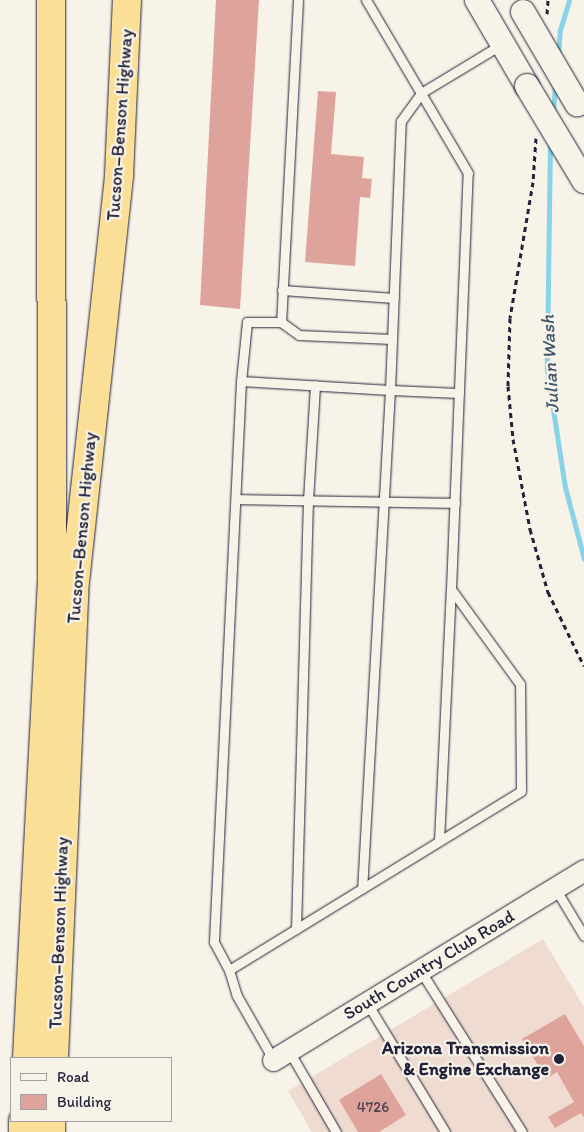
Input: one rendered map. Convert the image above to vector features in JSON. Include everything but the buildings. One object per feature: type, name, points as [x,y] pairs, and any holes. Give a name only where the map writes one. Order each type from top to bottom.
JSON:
[{"type":"highway","name":"Tucson–Benson Highway","points":[[27,1057],[52,582],[51,0]]},
{"type":"highway","name":"Tucson–Benson Highway","points":[[54,1057],[74,591],[119,175],[127,0]]},
{"type":"main road","points":[[477,0],[584,181]]},
{"type":"main road","points":[[520,6],[580,110]]},
{"type":"street","name":"South Country Club Road","points":[[281,1055],[584,870]]},
{"type":"lane","points":[[281,322],[298,0]]},
{"type":"lane","points":[[366,0],[468,173],[439,841]]},
{"type":"lane","points":[[362,888],[390,390],[401,121],[421,93],[503,44]]},
{"type":"lane","points":[[282,290],[394,298]]},
{"type":"lane","points":[[336,1132],[237,996],[229,970],[214,942],[241,381],[247,322],[281,322],[299,336],[392,339]]},
{"type":"lane","points":[[241,381],[459,393]]},
{"type":"lane","points":[[296,929],[308,500],[315,385]]},
{"type":"lane","points":[[236,499],[455,503]]},
{"type":"lane","points":[[229,970],[521,791],[520,684],[451,589]]},
{"type":"lane","points":[[555,888],[584,936]]},
{"type":"lane","points":[[420,970],[522,1132]]},
{"type":"lane","points":[[367,1003],[445,1132]]},
{"type":"path","points":[[547,21],[548,0]]},
{"type":"path","points":[[536,134],[533,182],[510,318],[508,377],[513,439],[530,530],[548,592],[584,666]]},
{"type":"shaded area","points":[[543,939],[584,1007],[584,1132],[312,1132],[288,1091]]},
{"type":"waterway","points":[[558,56],[560,30],[569,0]]},
{"type":"waterway","points":[[553,113],[555,84]]},
{"type":"waterway","name":"Julian Wash","points":[[550,141],[547,370],[565,487],[584,559]]},
{"type":"place","name":"Arizona Transmission & Engine Exchange","points":[[559,1059]]}]
